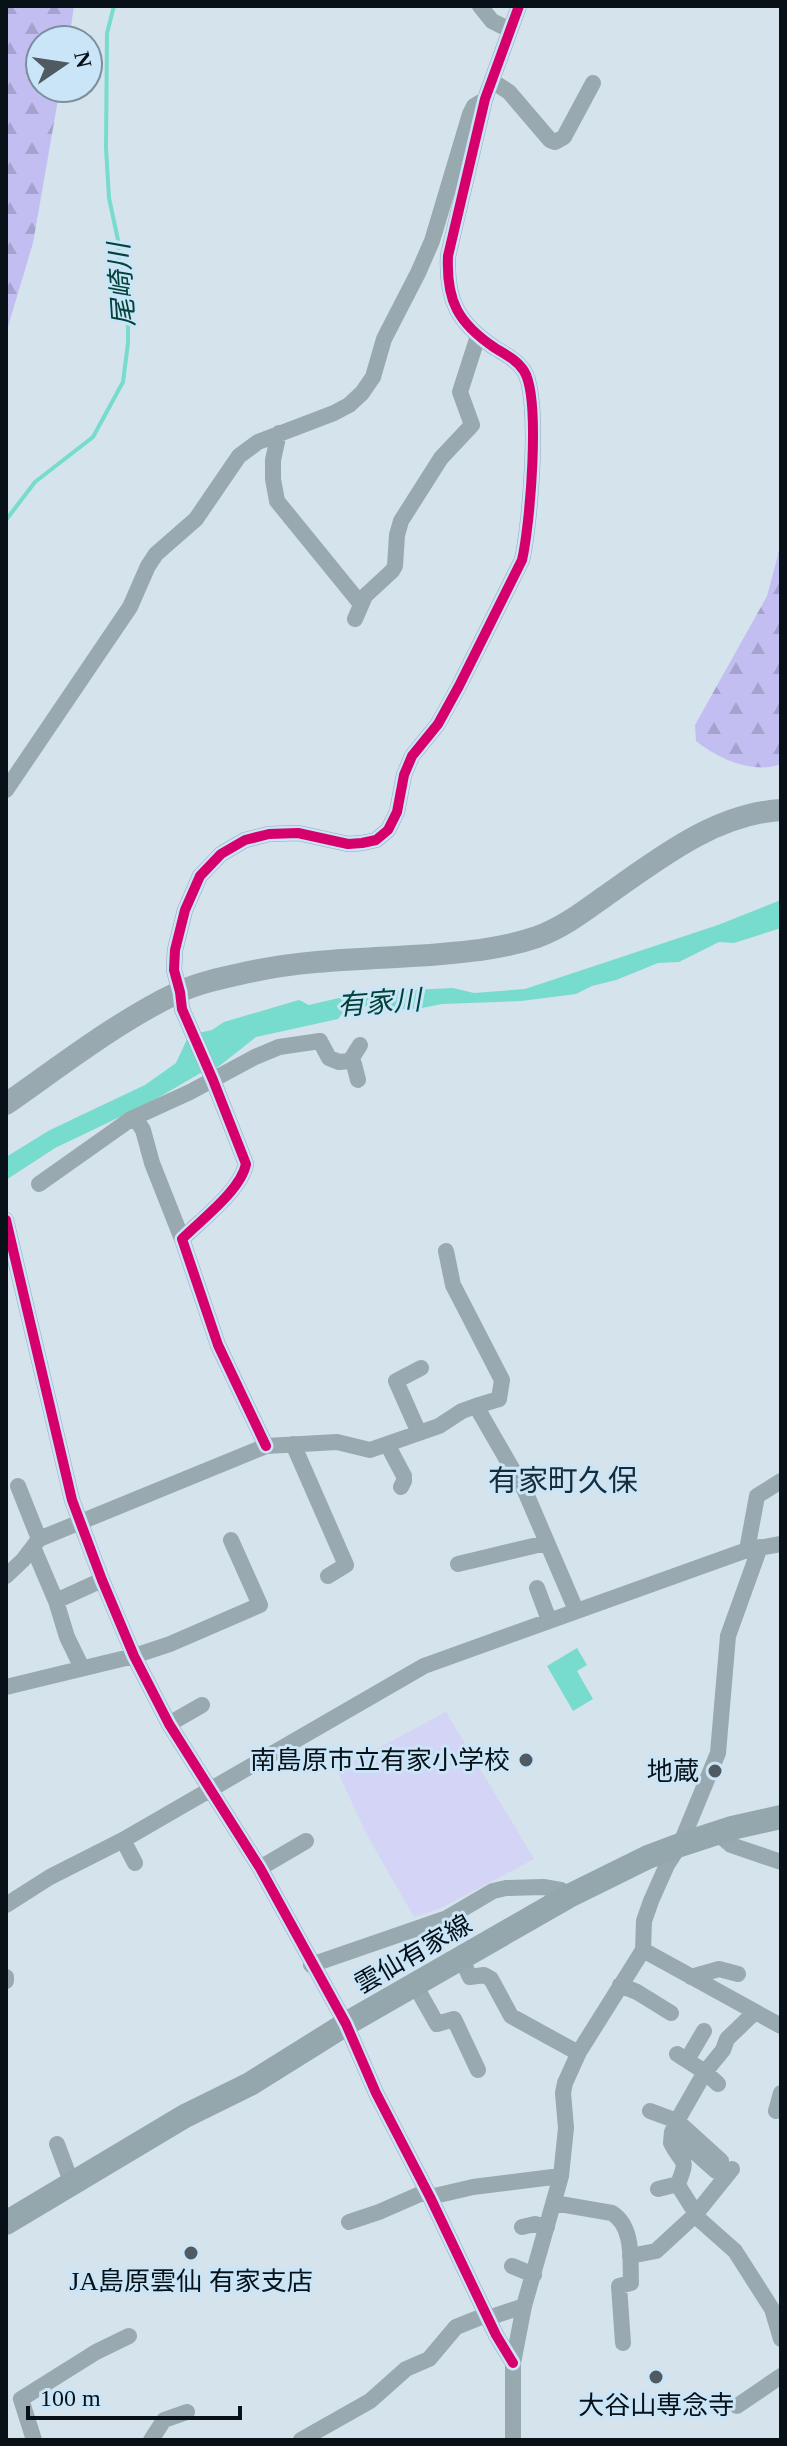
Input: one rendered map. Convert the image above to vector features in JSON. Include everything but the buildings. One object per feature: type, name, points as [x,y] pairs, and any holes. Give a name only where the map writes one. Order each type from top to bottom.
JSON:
[{"type":"main road","name":"雲仙有家線","points":[[6,2223],[185,2116],[250,2084],[346,2024],[569,1896],[648,1857],[680,1845],[781,1817]]},
{"type":"street","points":[[480,6],[492,21],[510,30]]},
{"type":"street","points":[[182,1239],[228,1193],[243,1175],[246,1164],[182,1009],[174,970],[175,950],[185,910],[200,876],[221,854],[245,840],[269,834],[298,833],[348,844],[376,840],[388,830],[397,812],[404,775],[412,756],[438,724],[515,576],[527,538],[533,425],[530,385],[524,371],[514,360],[478,336],[455,310],[447,278],[448,256],[485,99],[519,6]]},
{"type":"street","points":[[492,81],[509,92],[555,142],[564,137],[593,83]]},
{"type":"street","points":[[6,790],[130,607],[156,554],[196,519],[239,456],[258,442],[334,413],[362,393],[373,377],[384,339],[432,241],[470,114],[474,106],[485,99]]},
{"type":"street","points":[[279,433],[273,460],[277,501],[358,611],[365,596],[395,566],[401,521],[441,458],[472,425],[460,392],[478,336]]},
{"type":"street","points":[[6,1104],[118,1028],[180,992],[250,972],[293,965],[479,951],[512,945],[571,921],[683,843],[712,827],[742,817],[781,810]]},
{"type":"street","points":[[39,1184],[135,1118],[211,1077],[294,1044],[320,1041],[329,1058],[354,1064],[358,1080]]},
{"type":"street","points":[[350,1061],[360,1045]]},
{"type":"street","points":[[135,1118],[143,1130],[218,1345],[266,1446]]},
{"type":"street","points":[[6,1222],[72,1500],[134,1656],[169,1724],[260,1868],[346,2024],[376,2093],[496,2335],[513,2363]]},
{"type":"street","points":[[6,1576],[36,1543],[79,1522],[266,1446],[337,1442],[370,1450],[439,1426],[462,1411],[499,1399],[502,1380],[453,1285],[446,1251]]},
{"type":"street","points":[[419,1433],[396,1381],[421,1368]]},
{"type":"street","points":[[476,1406],[525,1491],[576,1610]]},
{"type":"street","points":[[293,1444],[346,1565],[328,1576]]},
{"type":"street","points":[[387,1444],[404,1476],[401,1487]]},
{"type":"street","points":[[513,2440],[513,2363],[524,2306],[561,2176],[566,2128],[563,2093],[579,2052],[643,1950],[644,1921],[651,1901],[680,1845],[718,1753],[728,1636],[753,1549],[757,1496],[781,1481]]},
{"type":"street","points":[[18,1486],[67,1637],[82,1668]]},
{"type":"street","points":[[6,1687],[134,1656],[260,1605],[231,1540]]},
{"type":"street","points":[[458,1564],[546,1543]]},
{"type":"street","points":[[6,1905],[50,1877],[123,1840],[424,1666],[753,1549],[781,1544]]},
{"type":"street","points":[[56,1601],[102,1580]]},
{"type":"street","points":[[537,1588],[549,1620]]},
{"type":"street","points":[[169,1724],[202,1705]]},
{"type":"street","points":[[717,1833],[731,1845],[781,1862]]},
{"type":"street","points":[[123,1840],[135,1863]]},
{"type":"street","points":[[260,1868],[306,1841]]},
{"type":"street","points":[[311,1965],[447,1918],[493,1891],[543,1887],[561,1890],[569,1896]]},
{"type":"street","points":[[643,1950],[781,2026]]},
{"type":"street","points":[[461,1958],[470,1977],[484,1975],[491,1979],[511,2016],[579,2052]]},
{"type":"street","points":[[691,1977],[719,1969],[738,1974]]},
{"type":"street","points":[[415,1985],[437,2024],[454,2019],[478,2070]]},
{"type":"street","points":[[620,1985],[671,2013]]},
{"type":"street","points":[[658,2189],[678,2184],[685,2170],[685,2163],[671,2143],[674,2127],[727,2039],[755,2012]]},
{"type":"street","points":[[718,2084],[682,2057],[702,2034],[723,2050]]},
{"type":"street","points":[[776,2111],[781,2093]]},
{"type":"street","points":[[630,2256],[656,2251],[695,2215],[726,2169],[650,2111]]},
{"type":"street","points":[[57,2144],[72,2184]]},
{"type":"street","points":[[349,2222],[428,2194],[561,2176]]},
{"type":"street","points":[[678,2184],[695,2215],[735,2251],[772,2309],[781,2339]]},
{"type":"street","points":[[554,2203],[612,2213],[619,2218],[629,2237],[631,2283],[619,2286],[623,2343]]},
{"type":"street","points":[[522,2227],[535,2224],[547,2227]]},
{"type":"street","points":[[512,2266],[534,2275]]},
{"type":"street","points":[[301,2440],[370,2401],[406,2369],[429,2359],[456,2327],[524,2306]]},
{"type":"street","points":[[34,2440],[13,2396],[129,2336]]},
{"type":"street","points":[[737,2406],[781,2376]]},
{"type":"street","points":[[151,2440],[164,2420],[187,2412]]},
{"type":"green space","points":[[6,6],[74,6],[71,24],[24,24],[24,104],[57,104],[33,243],[6,333]]},
{"type":"green space","points":[[781,544],[781,764],[747,766],[725,759],[696,741],[695,725],[767,596]]},
{"type":"shaded area","points":[[446,1712],[534,1859],[441,1908],[414,1917],[367,1835],[337,1770]]},
{"type":"water","name":"有家川","points":[[781,900],[781,928],[734,943],[719,942],[679,962],[658,963],[576,994],[521,1001],[442,1004],[417,1009],[387,1009],[379,1004],[345,1010],[338,1019],[256,1037],[218,1067],[204,1071],[149,1103],[55,1148],[6,1180],[6,1157],[50,1130],[145,1085],[176,1063],[189,1035],[212,1030],[224,1022],[299,1000],[309,1005],[356,994],[410,990],[453,988],[474,993],[525,989],[718,925]]},
{"type":"water","points":[[577,1648],[587,1665],[577,1671],[593,1699],[573,1711],[547,1666]]},
{"type":"waterway","name":"尾崎川","points":[[6,520],[35,482],[93,437],[123,382],[128,309],[109,198],[106,148],[107,33],[114,6]]},
{"type":"cycle path","points":[[266,1446],[218,1345],[182,1239],[229,1194],[246,1164],[182,1009],[174,970],[175,950],[185,910],[200,876],[221,854],[245,840],[269,834],[298,833],[348,844],[376,840],[388,830],[397,812],[404,775],[412,756],[438,724],[522,560],[532,463],[529,385],[518,364],[482,339],[463,320],[452,298],[448,272],[448,256],[485,99],[519,6]]},
{"type":"cycle path","points":[[6,1220],[72,1500],[134,1656],[169,1724],[260,1868],[346,2024],[376,2093],[496,2335],[513,2363]]},
{"type":"place","name":"南島原市立有家小学校","points":[[526,1760]]},
{"type":"place","name":"地蔵","points":[[715,1771]]},
{"type":"place","name":"JA島原雲仙 有家支店","points":[[191,2253]]},
{"type":"place","name":"大谷山専念寺","points":[[656,2377]]},
{"type":"district","name":"有家町久保","points":[[563,1481]]}]
